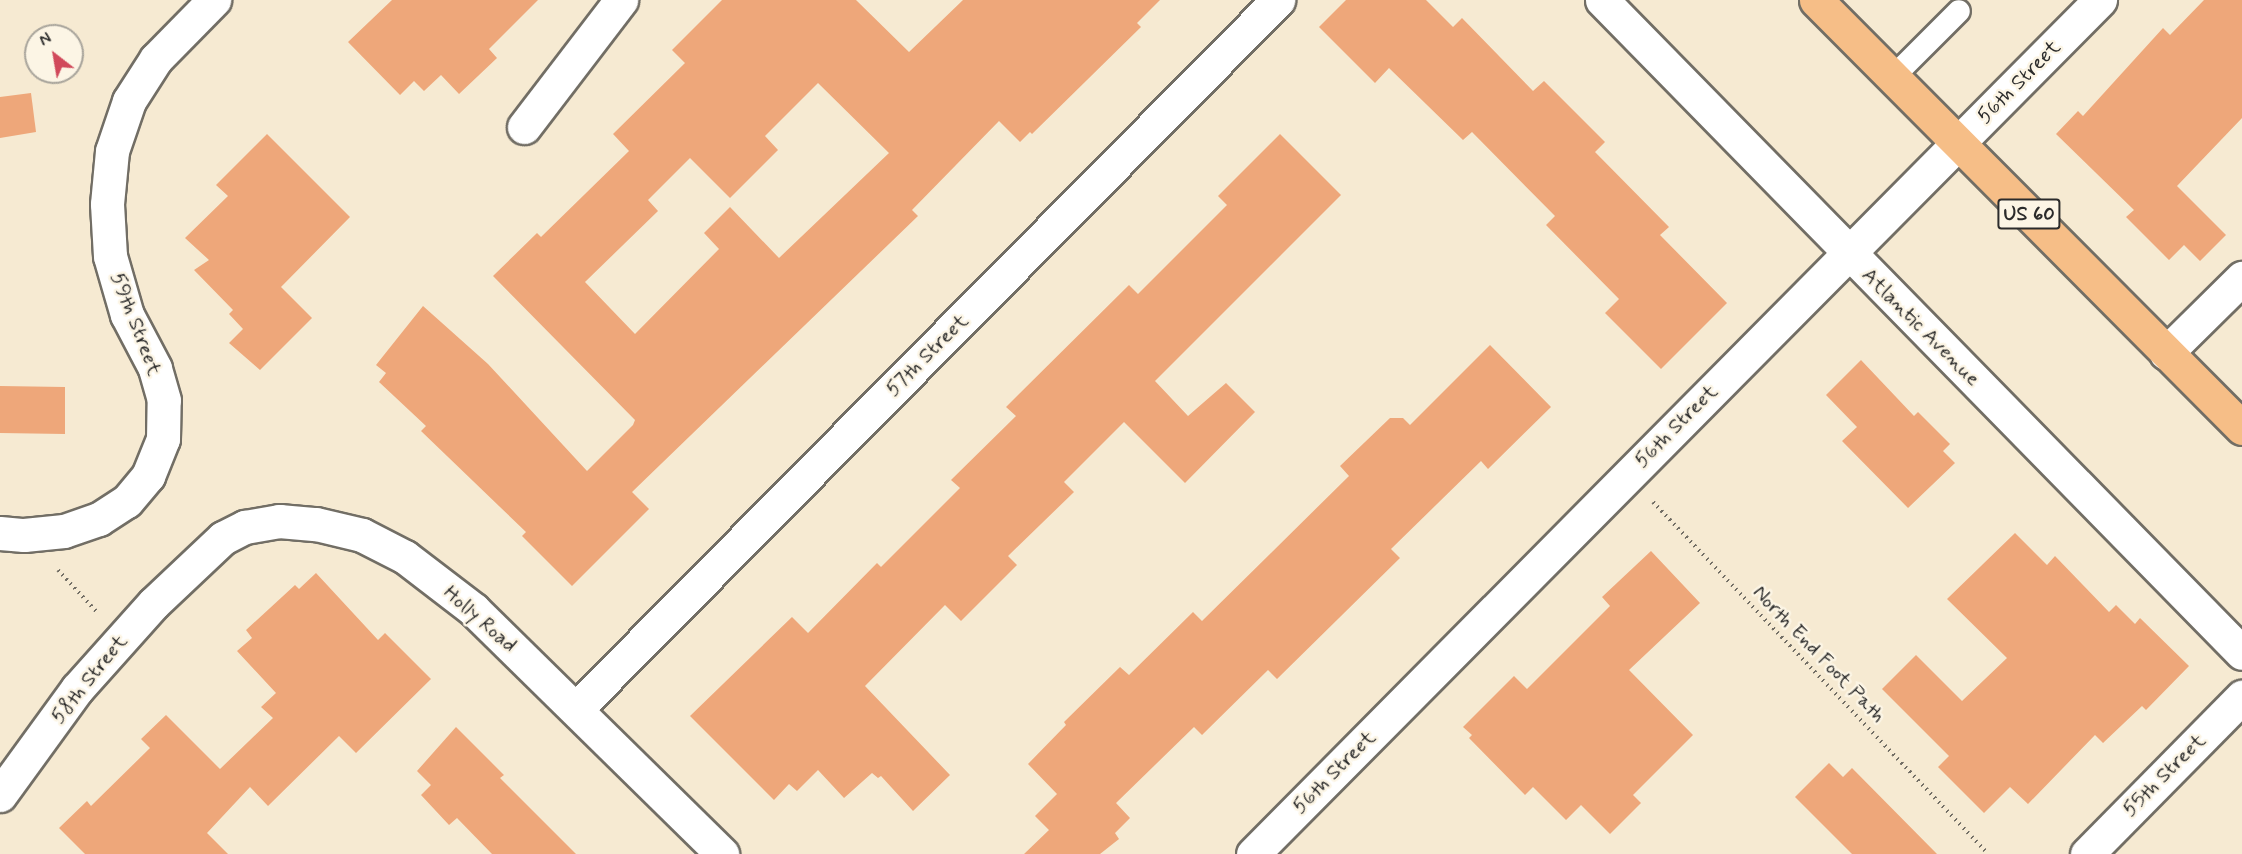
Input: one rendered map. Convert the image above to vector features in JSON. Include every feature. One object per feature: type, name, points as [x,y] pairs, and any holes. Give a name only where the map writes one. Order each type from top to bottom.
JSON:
[{"type":"highway","name":"US 60","points":[[1816,0],[2242,428]]},
{"type":"street","name":"59th Street","points":[[12,534],[64,531],[90,522],[127,501],[148,476],[163,439],[164,400],[158,379],[127,315],[110,256],[106,204],[112,151],[129,101],[156,59],[214,0]]},
{"type":"street","points":[[524,127],[621,0]]},
{"type":"street","name":"57th Street","points":[[576,709],[1278,0]]},
{"type":"street","name":"Atlantic Avenue","points":[[1602,0],[2242,653]]},
{"type":"street","name":"56th Street","points":[[1253,854],[1847,252],[2100,0]]},
{"type":"street","points":[[2166,353],[2242,278]]},
{"type":"street","name":"Holly Road","points":[[188,571],[223,538],[245,527],[279,521],[316,524],[362,535],[405,557],[474,610],[722,854]]},
{"type":"street","name":"58th Street","points":[[0,795],[77,689],[122,638],[188,571]]},
{"type":"street","name":"55th Street","points":[[2087,854],[2242,697]]},
{"type":"lane","points":[[1893,77],[1959,4]]},
{"type":"path","name":"North End Foot Path","points":[[1628,475],[1988,854]]},
{"type":"path","points":[[12,534],[122,638]]},
{"type":"building","points":[[392,0],[538,0],[489,49],[497,58],[459,94],[441,75],[424,91],[414,81],[400,95],[348,42]]},
{"type":"building","points":[[722,0],[856,0],[909,52],[963,0],[1160,0],[1137,23],[1141,27],[1032,134],[1030,132],[1020,142],[999,121],[912,210],[918,216],[632,492],[649,509],[572,586],[522,536],[526,532],[421,431],[426,426],[379,382],[386,373],[376,365],[423,306],[488,364],[587,471],[633,425],[635,420],[493,276],[537,233],[541,237],[629,151],[613,134],[685,63],[672,50]],"holes":[[[818,83],[889,153],[779,258],[730,207],[704,233],[719,249],[635,334],[585,282],[658,211],[648,200],[690,158],[730,198],[778,150],[765,136]]]},
{"type":"building","points":[[1346,0],[1426,0],[1453,27],[1462,18],[1533,91],[1544,81],[1605,142],[1595,152],[1669,227],[1660,235],[1727,303],[1661,369],[1605,313],[1619,299],[1546,225],[1555,216],[1472,132],[1463,140],[1389,68],[1375,83],[1319,27]]},
{"type":"building","points":[[2204,0],[2242,0],[2242,118],[2177,186],[2226,235],[2200,261],[2184,245],[2169,260],[2126,217],[2134,210],[2056,134],[2078,111],[2083,116],[2163,28],[2170,35]]},
{"type":"building","points":[[31,93],[36,132],[0,138],[0,97]]},
{"type":"building","points":[[267,134],[350,217],[281,287],[312,318],[260,370],[229,343],[243,329],[229,314],[233,310],[194,270],[209,260],[185,238],[228,196],[216,185]]},
{"type":"building","points":[[1280,134],[1341,195],[1155,381],[1188,416],[1226,383],[1255,412],[1185,483],[1124,422],[1064,482],[1074,492],[1008,556],[1017,565],[961,621],[945,605],[865,686],[950,775],[913,811],[881,776],[878,778],[872,773],[844,798],[818,770],[797,791],[789,784],[774,800],[690,716],[792,617],[808,633],[877,563],[881,567],[960,488],[951,480],[1016,416],[1006,407],[1129,285],[1138,294],[1227,205],[1218,196]]},
{"type":"building","points":[[1490,345],[1551,407],[1488,469],[1481,461],[1391,549],[1400,558],[1277,679],[1268,670],[1202,735],[1194,727],[1116,803],[1130,818],[1115,833],[1119,839],[1100,854],[1024,854],[1049,830],[1035,816],[1057,794],[1028,764],[1066,725],[1064,722],[1120,667],[1129,675],[1193,612],[1202,621],[1349,476],[1340,466],[1390,418],[1403,418],[1410,425]]},
{"type":"building","points":[[1861,360],[1914,416],[1918,412],[1950,444],[1943,451],[1955,463],[1908,508],[1842,441],[1857,427],[1826,395]]},
{"type":"building","points":[[0,386],[65,387],[65,434],[0,433]]},
{"type":"building","points":[[2015,533],[2047,565],[2055,556],[2109,612],[2116,605],[2135,624],[2140,618],[2189,666],[2146,710],[2142,706],[2103,743],[2095,735],[2028,804],[2010,787],[1984,813],[1938,767],[1949,756],[1882,689],[1916,655],[1962,701],[2007,658],[1947,599]]},
{"type":"building","points":[[1651,551],[1700,603],[1629,670],[1693,735],[1633,795],[1641,803],[1610,834],[1581,805],[1566,820],[1533,787],[1525,795],[1469,738],[1472,735],[1463,727],[1514,676],[1527,689],[1610,606],[1602,597]]},
{"type":"building","points":[[316,573],[378,640],[385,633],[431,679],[356,753],[339,736],[268,806],[250,787],[207,833],[228,854],[85,854],[59,828],[87,801],[91,806],[150,748],[141,739],[166,715],[220,769],[273,718],[261,707],[276,693],[237,651],[252,638],[246,630],[295,585],[299,589]]},
{"type":"building","points":[[456,727],[504,775],[500,778],[576,854],[492,854],[457,818],[449,825],[421,795],[431,785],[417,771]]},
{"type":"building","points":[[1829,763],[1843,777],[1852,768],[1937,854],[1852,854],[1795,797]]}]
